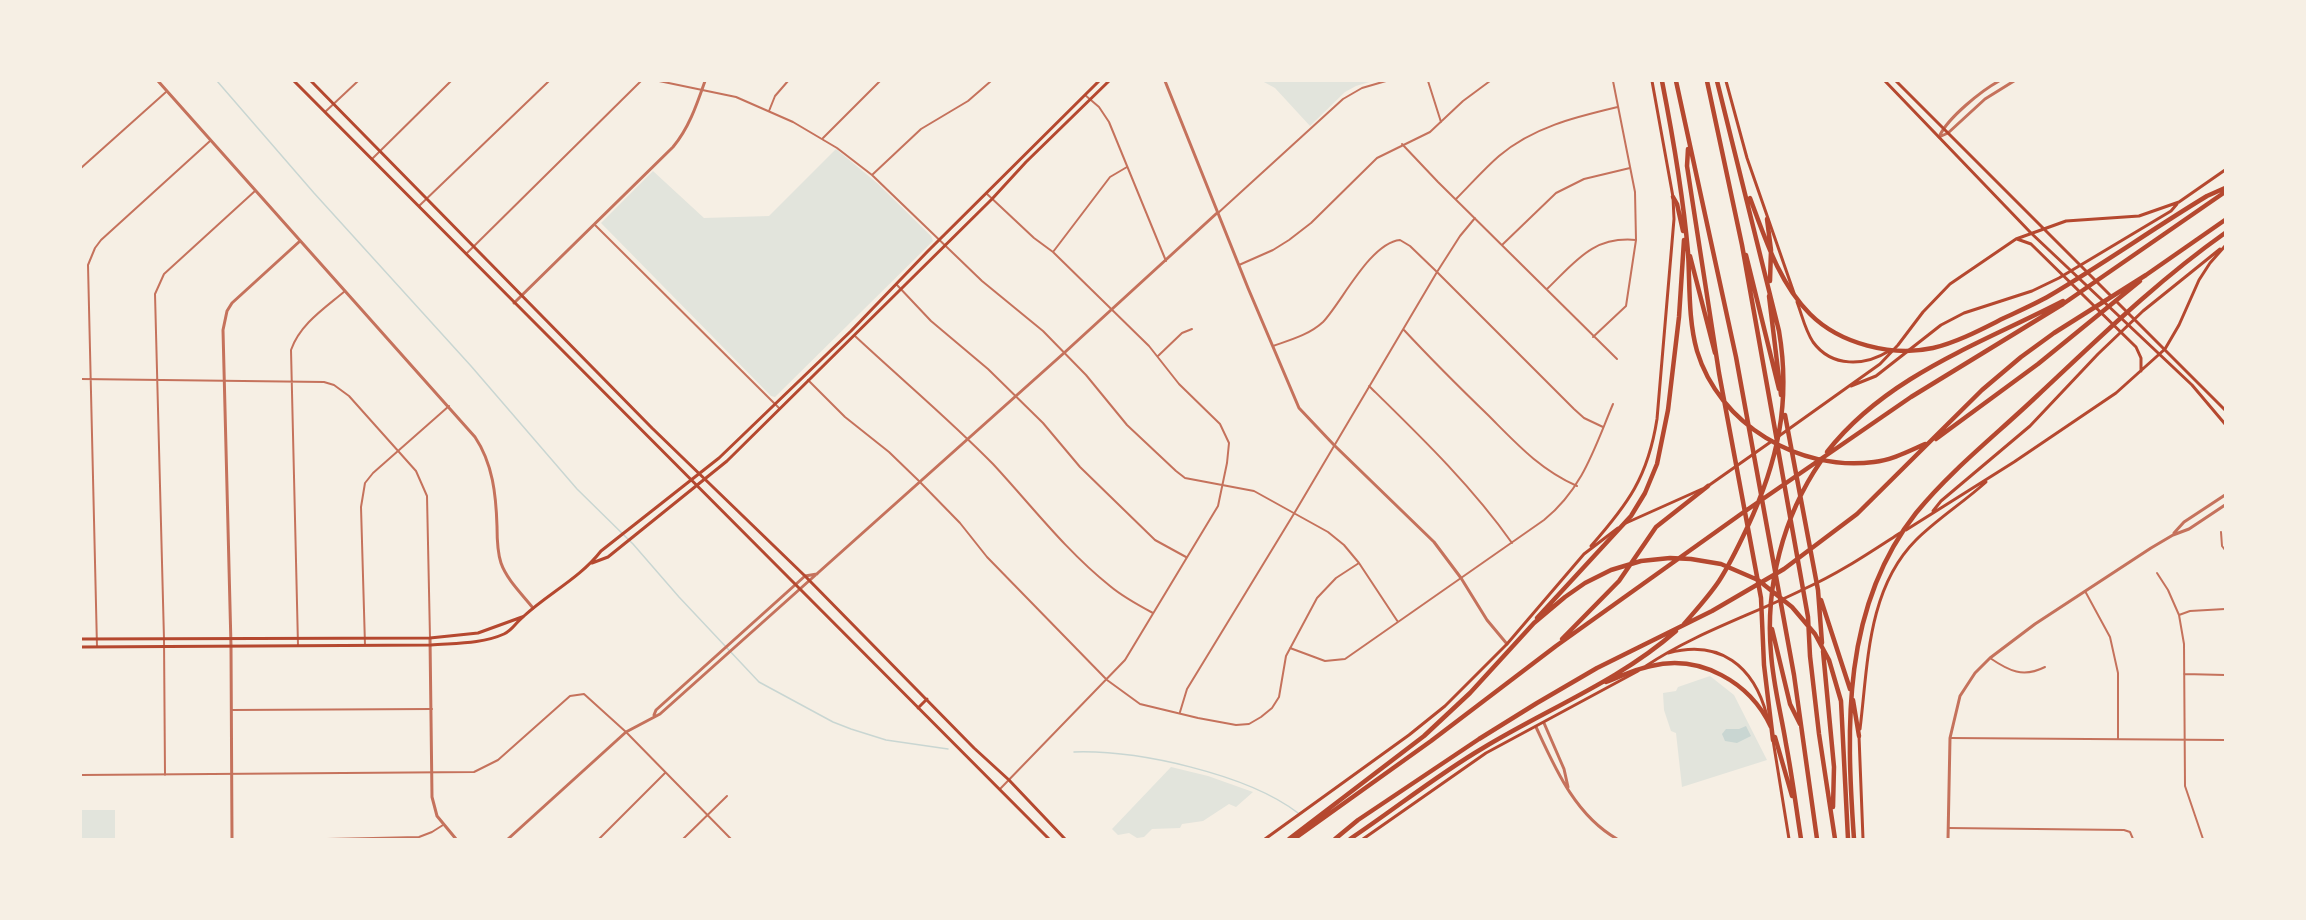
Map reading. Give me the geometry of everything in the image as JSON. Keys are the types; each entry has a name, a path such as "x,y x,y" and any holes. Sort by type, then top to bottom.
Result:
{"highway":[{"path":"1662,81 1677,168 1692,325 1698,353 1717,392 1734,412 1759,434 1781,447 1824,461 1851,463 1874,462 1928,444 1961,422 2127,294 2146,275"},
{"path":"1676,81 1737,357 1802,729 1817,839"},
{"path":"1707,81 1742,246 1808,617 1819,734 1835,839"},
{"path":"1350,839 1440,775 1485,747 1596,686 1656,648 1683,625 1708,596 1724,574 1748,526 1769,475 1776,451 1784,402 1782,346 1718,81"},
{"path":"1688,140 1687,166 1717,358 1761,598 1764,665 1773,740"},
{"path":"1743,181 1771,252 1796,296 1819,322 1857,342 1896,351 1932,348 1983,328 2048,297 2207,196 2225,190"},
{"path":"1294,839 1741,514 1911,397 2063,304 2225,190"},
{"path":"1672,197 1677,204 1712,346 1717,358"},
{"path":"1767,219 1771,250 1769,303 1782,398 1818,590 1834,767 1833,822"},
{"path":"1335,839 1358,820 1537,703 1597,668 1751,590 1784,569 1857,514 1982,390 2021,357 2225,220"},
{"path":"1854,839 1850,718 1851,688 1859,636 1875,586 1886,562 1915,514 2145,295 2225,233"},
{"path":"1289,839 1424,736 1470,693 1631,516 1645,493 1657,464 1668,410 1680,306 1685,235"},
{"path":"1742,246 1750,265 1782,398"},
{"path":"1801,839 1774,684 1769,622 1771,597 1783,541 1803,491 1836,442 1858,419 1888,394 1951,356 2076,294"},
{"path":"1549,652 1600,603 1619,581 1656,527 1708,486"},
{"path":"1534,623 1586,583 1611,570 1658,558 1682,558 1710,562 1749,576 1769,588 1786,602 1815,634 1833,671 1841,701 1843,720 1848,839"},
{"path":"1818,590 1848,677 1859,736"},
{"path":"1761,598 1767,611 1790,704 1802,729"},
{"path":"1596,686 1650,666 1667,663 1697,666 1725,676 1753,699 1764,714 1772,731 1797,815"}],"main road":[{"path":"294,81 1049,839"},
{"path":"311,81 475,246 521,296 805,576 1065,839"},
{"path":"591,564 601,551 719,458 851,331 1099,81"},
{"path":"81,647 431,645 488,640 514,628 533,608 591,564 608,557 707,479 1109,81"},
{"path":"1265,839 1425,723 1473,679 1584,554 1625,506 1636,489 1645,470 1655,435 1674,219 1652,81"},
{"path":"1726,81 1747,158 1808,333 1823,352 1844,362 1876,360 1898,345"},
{"path":"1885,81 2031,233 2192,385 2225,424"},
{"path":"1896,81 2225,410"},
{"path":"1846,388 1876,376 1941,325 1964,313 2032,291 2059,278 2171,211 2179,202 2225,170"},
{"path":"1979,177 1986,171"},
{"path":"1584,554 1634,518 1708,486 1880,364 1923,312 1950,284 2016,239 2066,221 2139,216 2179,202"},
{"path":"2016,239 2031,244 2136,347 2141,358 2140,371"},
{"path":"1363,839 1466,766 1624,680 1663,655 1749,613 1804,590 1856,561 1992,477 2080,419 2116,393 2165,349 2179,325 2199,280 2225,247"},
{"path":"1932,513 1941,501 2030,426 2098,354 2143,311 2225,247"},
{"path":"851,331 854,335"},
{"path":"803,375 808,380"},
{"path":"606,394 613,388"},
{"path":"2221,420 2225,416"},
{"path":"1863,839 1859,736 1875,614 1889,576 1899,559 1931,526 1963,503 1992,477"},
{"path":"81,639 430,638 478,633 522,617"},
{"path":"1663,655 1700,648 1719,653 1734,662 1758,691 1773,740 1789,839"},
{"path":"918,708 927,699"}],"street":[{"path":"159,81 210,141 469,428 486,456 493,479 498,553 501,565 533,608"},
{"path":"325,112 358,81"},
{"path":"371,160 451,81"},
{"path":"418,207 549,81"},
{"path":"466,254 641,81"},
{"path":"659,81 736,97 823,138 872,174 982,281 1043,331 1086,375 1127,425 1176,471 1185,478 1254,491 1328,532 1344,545 1359,563 1398,622"},
{"path":"514,303 682,136 705,81"},
{"path":"769,112 775,96 788,81"},
{"path":"823,138 880,81"},
{"path":"872,174 921,129 969,99 991,81"},
{"path":"1165,81 1217,213 1299,408 1434,542 1506,644"},
{"path":"508,839 626,732 654,715 660,714 1064,353 1343,99 1362,88 1386,81"},
{"path":"1428,81 1441,122"},
{"path":"1239,265 1274,250 1311,224 1377,158 1430,132 1490,81"},
{"path":"1593,337 1626,306 1636,240 1636,206 1613,81"},
{"path":"1939,137 1943,128 1980,92 2000,81 2004,87"},
{"path":"1939,137 1948,133 1985,99 2014,81"},
{"path":"81,168 167,92"},
{"path":"1085,95 1099,107 1109,122 1166,261"},
{"path":"1456,199 1500,156 1534,133 1580,116 1618,107"},
{"path":"98,647 88,265 95,248 210,141"},
{"path":"1402,144 1617,359"},
{"path":"1053,252 1110,177 1127,167"},
{"path":"1502,245 1556,193 1584,179 1630,168"},
{"path":"165,775 164,639 155,294 164,274 255,191"},
{"path":"986,193 1034,238 1053,252 1111,309 1157,357 1179,384 1220,424 1229,443 1218,506 1125,660 1000,789"},
{"path":"1180,713 1187,689 1437,272 1460,236 1475,218"},
{"path":"594,224 780,409"},
{"path":"1547,289 1575,261 1598,244 1614,239 1636,240"},
{"path":"232,839 231,646 223,330 227,310 238,296 300,241"},
{"path":"1273,346 1302,336 1323,321 1363,267 1391,241 1404,241 1574,410 1584,418 1603,427"},
{"path":"897,285 931,321 988,369 1043,423 1080,467 1155,540 1186,557"},
{"path":"298,645 291,350 298,334 345,291"},
{"path":"1157,357 1182,333 1192,329"},
{"path":"1404,329 1531,458 1550,473 1577,486"},
{"path":"854,335 895,374 945,416 993,464 1038,516 1108,585 1153,613"},
{"path":"81,379 157,378 324,382 341,390 416,471 427,496 434,804 443,825 456,839"},
{"path":"808,380 845,417 884,447 919,481 960,523 987,557 1107,680 1140,704 1236,725 1249,724 1262,717 1279,697 1289,648 1326,587 1359,563"},
{"path":"1369,386 1476,497 1512,543"},
{"path":"1289,648 1329,662 1345,659 1512,543 1561,506 1577,486 1613,404"},
{"path":"365,645 362,495 365,483 398,450 449,406"},
{"path":"2173,535 2184,522 2225,495"},
{"path":"1948,839 1950,738 1960,696 1968,682 1990,658 2035,624 2173,535 2189,530 2225,506"},
{"path":"2221,532 2222,546 2225,550"},
{"path":"2157,573 2168,590 2178,615 2184,644 2185,786 2203,839"},
{"path":"654,715 656,710 805,576 817,574"},
{"path":"2085,591 2109,637 2118,673 2118,739"},
{"path":"2178,615 2190,611 2225,609"},
{"path":"1990,658 2017,673 2033,673 2045,667"},
{"path":"2184,674 2225,675"},
{"path":"81,775 464,774 487,768 570,696 577,693 590,698 732,839"},
{"path":"231,710 432,709"},
{"path":"1544,723 1564,769 1569,789"},
{"path":"1536,727 1557,772 1589,818 1617,839"},
{"path":"1950,738 2225,740"},
{"path":"600,839 665,773"},
{"path":"683,839 727,796"},
{"path":"327,839 419,837 443,825"},
{"path":"1948,828 2124,830 2130,832 2133,839"}],"shaded area":[{"path":"1262,81 1373,81 1345,92 1310,126 1275,88"},
{"path":"836,149 877,183 931,236 933,241 775,397 771,396 601,223 653,171 704,218 769,216"},
{"path":"1710,676 1734,695 1767,760 1682,787 1676,733 1671,731 1664,710 1663,693 1676,691 1678,687"},
{"path":"1746,726 1751,736 1737,743 1725,741 1722,734 1726,729 1739,729"},
{"path":"1171,767 1208,776 1253,792 1236,807 1229,804 1203,821 1182,824 1180,828 1152,829 1144,837 1137,838 1129,833 1118,835 1112,829"},
{"path":"81,810 115,810 115,839 81,839"}],"waterway":[{"path":"217,81 314,193 471,366 577,489 633,544 759,682 833,722 851,729 886,740 948,749"},
{"path":"1074,752 1129,755 1191,767 1250,787 1276,799 1298,813"}]}
